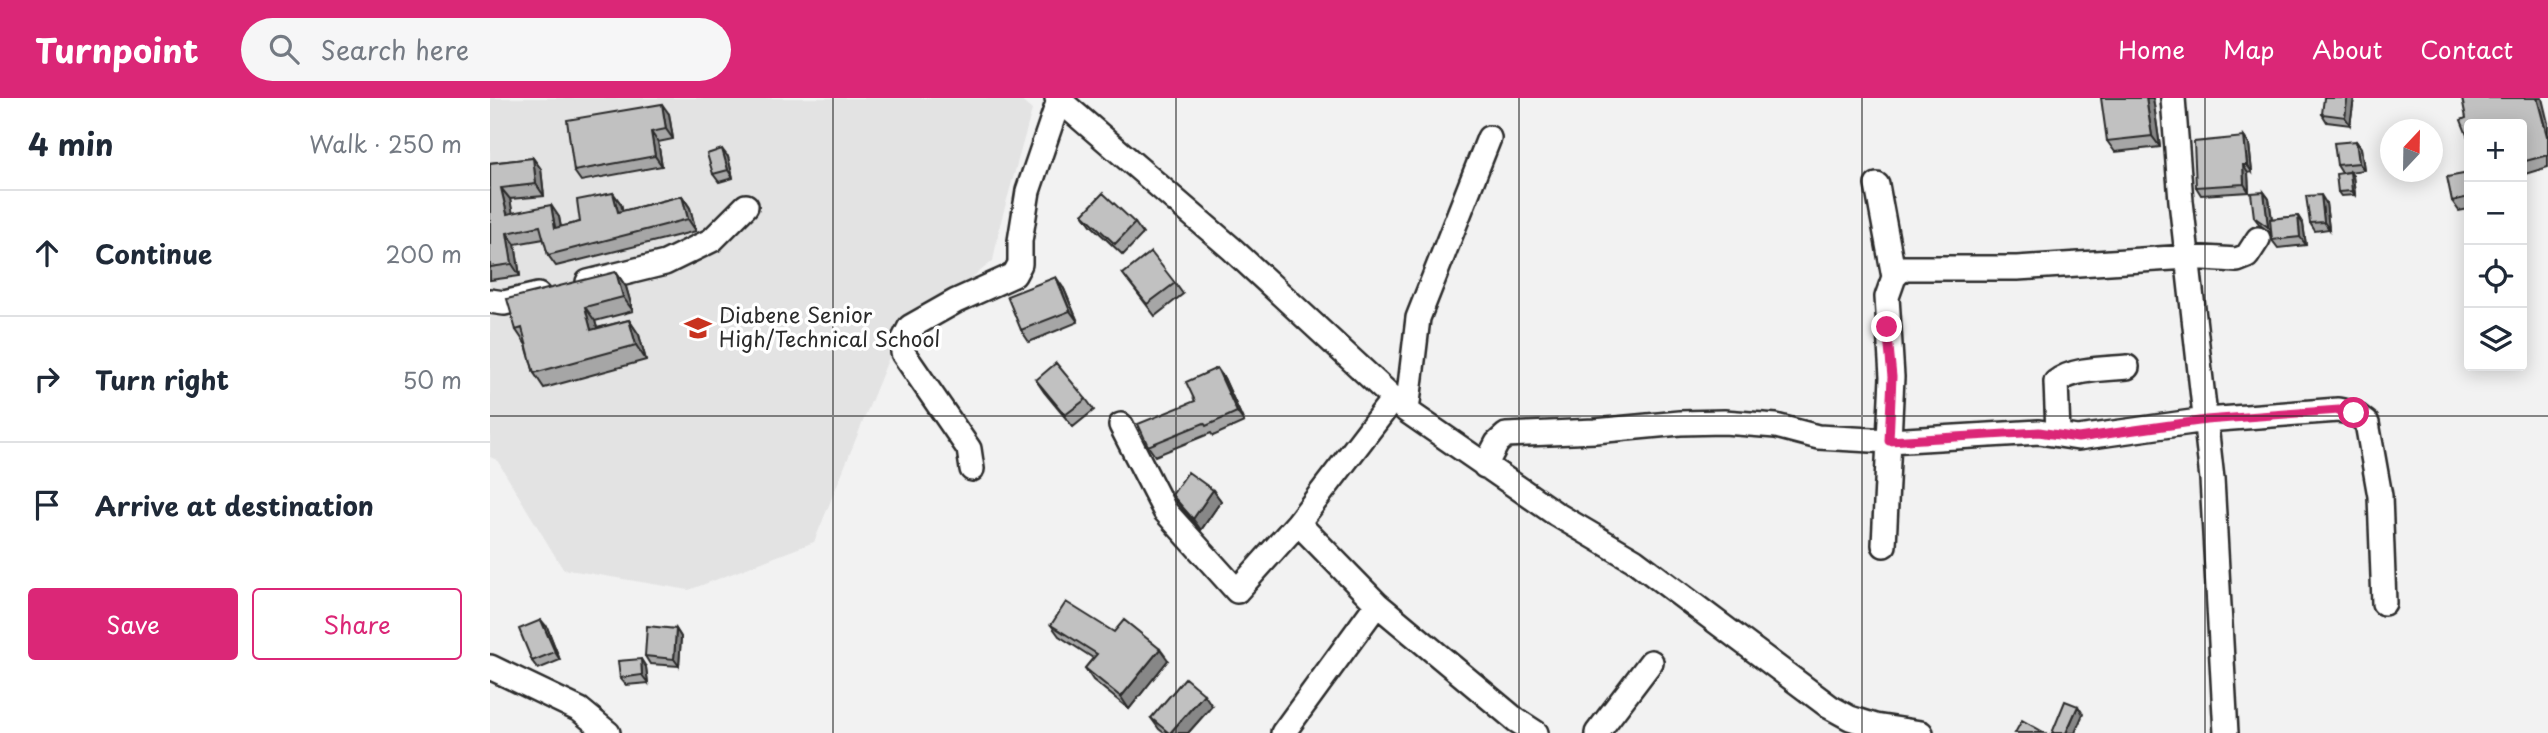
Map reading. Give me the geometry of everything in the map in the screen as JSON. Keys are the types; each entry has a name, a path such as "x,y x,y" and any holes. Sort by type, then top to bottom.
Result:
{"street":[{"path":"2173,98 2212,479 2225,733"},
{"path":"972,469 970,449 903,353 903,341 909,327 956,301 1014,275 1020,264 1020,241 1028,191 1058,99 1231,249 1400,405 1556,514 1634,560 1830,707 1850,718 1875,726 1921,733"},
{"path":"1121,425 1165,510 1237,591 1400,405 1418,317 1489,138"},
{"path":"1877,185 1894,277"},
{"path":"490,301 504,303 665,263 712,240 746,206"},
{"path":"1884,545 1892,377 1887,297 1894,277 1903,268 2017,268 2188,257 2237,260 2247,256 2258,239"},
{"path":"2058,433 2056,383 2062,377 2127,367"},
{"path":"1485,466 1497,443 1506,435 1595,431 1680,423 1724,422 1776,426 1818,437 1889,441 2039,432 2078,438 2206,420 2339,410 2354,413 2367,423 2380,496 2384,603"},
{"path":"1298,523 1377,604 1535,733"},
{"path":"1283,733 1377,604"},
{"path":"1597,733 1651,662"},
{"path":"490,667 580,710 608,733"}],"shaded area":[{"name":"Diabene Senior High/Technical School","path":"490,98 1018,98 1032,110 1000,225 993,261 969,280 921,306 892,350 814,542 689,590 563,569 497,460 490,457"}],"building":[{"path":"2101,98 2146,98 2152,136 2107,141"},
{"path":"2324,98 2347,98 2345,117 2322,114"},
{"path":"2462,98 2537,98 2548,136 2548,155 2527,161 2527,119 2464,119 2464,128 2461,120 2466,118"},
{"path":"662,104 666,129 651,132 655,156 574,171 567,120"},
{"path":"2244,137 2247,165 2243,165 2244,184 2196,187 2194,142"},
{"path":"2356,141 2359,163 2337,165 2334,143"},
{"path":"722,149 728,170 713,174 707,154"},
{"path":"533,158 536,184 501,188 507,214 551,205 555,228 580,222 577,200 613,193 618,212 682,196 688,219 548,255 540,226 507,233 512,264 490,267 490,163"},
{"path":"2350,172 2352,191 2338,192 2336,174"},
{"path":"2464,174 2464,198 2452,201 2447,177"},
{"path":"2264,192 2268,227 2254,217 2251,193"},
{"path":"1103,193 1135,223 1115,244 1083,214"},
{"path":"2321,195 2324,222 2310,223 2306,196"},
{"path":"2298,216 2300,237 2272,240 2270,219"},
{"path":"1151,252 1175,283 1147,304 1123,274"},
{"path":"616,272 623,297 585,307 591,330 629,320 636,345 534,373 522,328 516,330 507,299"},
{"path":"1056,277 1070,311 1021,330 1007,296"},
{"path":"1056,363 1086,399 1065,415 1036,380"},
{"path":"1217,368 1237,412 1148,446 1138,424 1195,401 1186,382"},
{"path":"1188,472 1213,490 1193,519 1172,495"},
{"path":"1066,602 1114,632 1124,620 1160,649 1121,697 1085,668 1097,654 1051,625"},
{"path":"541,620 555,652 532,661 519,629"},
{"path":"647,626 676,629 674,659 645,656"},
{"path":"641,659 642,675 620,678 618,661"},
{"path":"1185,678 1204,694 1169,733 1151,718"},
{"path":"2065,701 2078,706 2066,733 2052,733"},
{"path":"2022,720 2045,733 2015,733"}],"place":[{"name":"Diabene Senior High/Technical School","path":"698,328"}],"route":[{"path":"1887,327 1892,377 1889,441 2039,432 2078,438 2206,420 2339,410 2354,413"}]}
